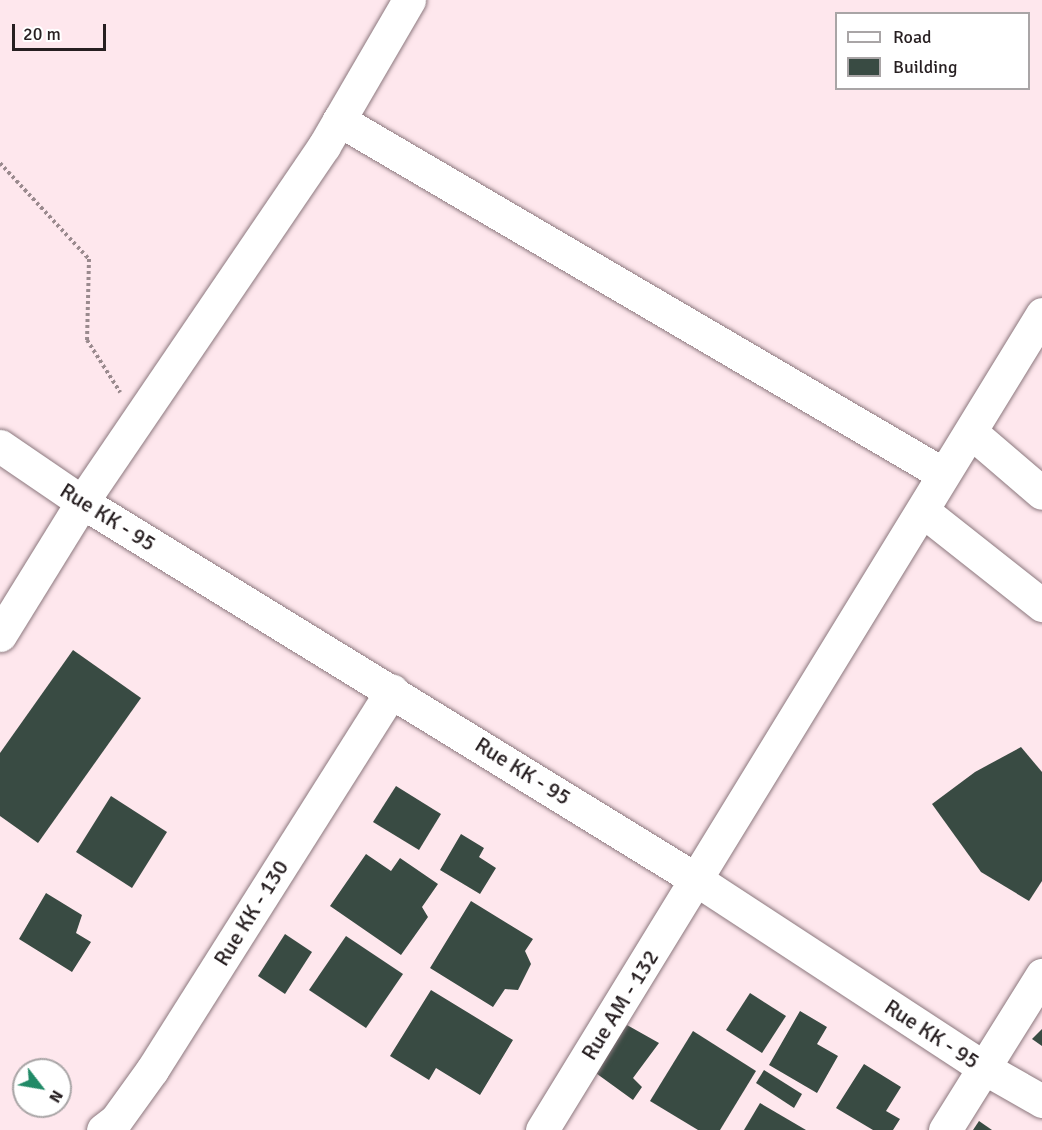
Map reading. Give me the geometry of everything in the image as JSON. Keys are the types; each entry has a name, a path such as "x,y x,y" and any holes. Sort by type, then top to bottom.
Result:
{"street":[{"path":"0,635 82,502 339,120 409,0"},
{"path":"339,120 943,474"},
{"name":"Rue AM - 132","path":"542,1130 923,511 943,474 972,433 1042,314"},
{"path":"972,433 1042,494"},
{"name":"Rue KK - 95","path":"0,446 82,502 392,690 697,880 984,1068 1042,1101"},
{"path":"923,511 1042,605"},
{"name":"Rue KK - 130","path":"103,1130 116,1120 152,1070 392,690"},
{"path":"945,1130 1042,975"}],"path":[{"path":"0,163 89,259 87,340 138,421"}],"building":[{"path":"73,650 141,698 38,843 0,816 0,753"},
{"path":"1021,747 1042,772 1042,881 1029,901 981,872 932,804 975,772"},
{"path":"396,786 441,814 419,850 373,822"},
{"path":"111,796 167,832 132,888 76,852"},
{"path":"461,834 484,848 479,857 496,868 480,894 440,870"},
{"path":"366,854 391,871 400,858 438,884 422,907 428,917 401,955 330,906"},
{"path":"46,893 82,915 76,933 91,942 72,972 19,939"},
{"path":"471,901 533,939 525,951 531,964 518,990 505,989 493,1007 430,968"},
{"path":"285,934 312,952 285,994 258,976"},
{"path":"346,936 403,974 366,1028 309,990"},
{"path":"431,990 513,1040 480,1095 436,1068 429,1080 390,1056"},
{"path":"750,993 786,1016 762,1053 726,1030"},
{"path":"800,1011 827,1027 817,1044 838,1056 817,1093 769,1065"},
{"path":"627,1025 659,1043 633,1078 642,1087 633,1100 593,1071"},
{"path":"1042,1029 1042,1046 1032,1039"},
{"path":"693,1031 756,1071 720,1130 698,1130 650,1101"},
{"path":"864,1064 901,1087 886,1111 900,1119 893,1130 873,1130 836,1108"},
{"path":"764,1070 802,1094 794,1108 756,1083"},
{"path":"760,1103 806,1130 744,1130"},
{"path":"979,1121 992,1130 973,1130"}]}
